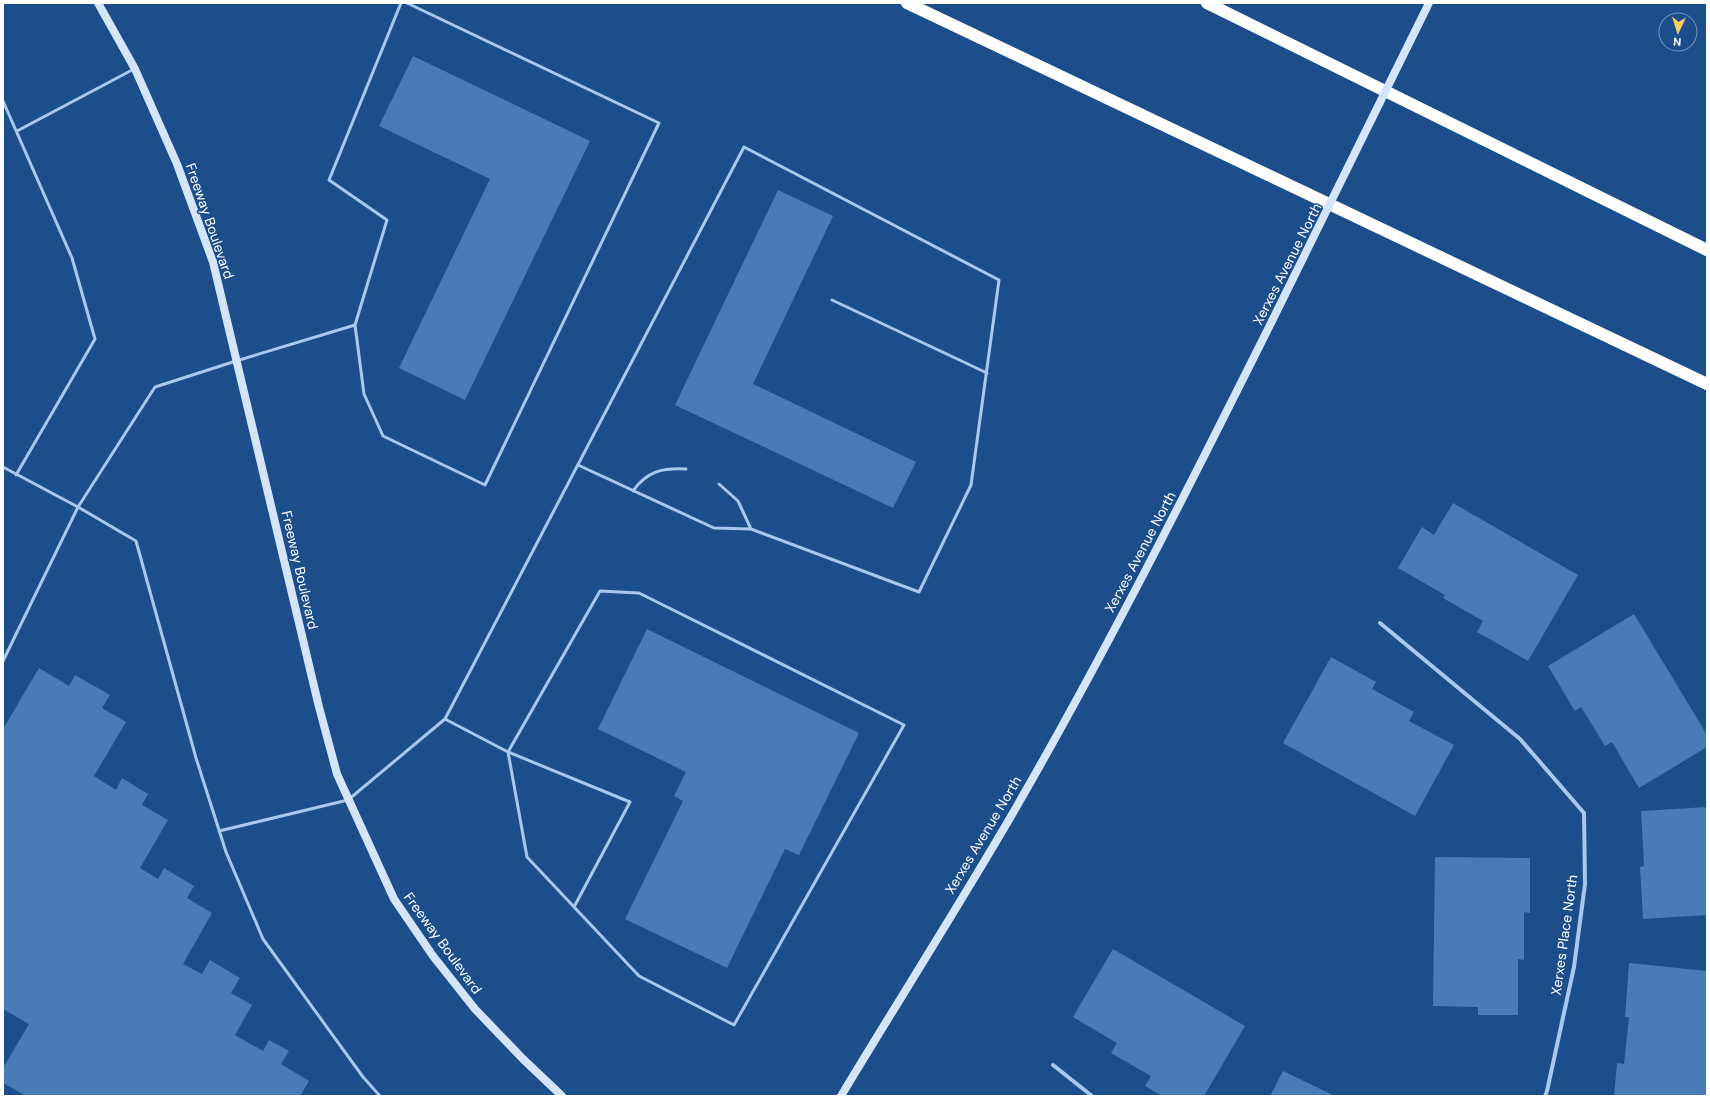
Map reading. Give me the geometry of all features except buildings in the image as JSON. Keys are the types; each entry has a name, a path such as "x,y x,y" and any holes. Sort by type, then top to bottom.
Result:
{"highway":[{"path":"907,3 1707,384"},
{"path":"1207,3 1707,250"}],"street":[{"name":"Freeway Boulevard","path":"98,3 135,69 177,164 213,262 319,707 337,774 348,800 394,899 433,956 475,1009 522,1059 562,1096"},
{"name":"Xerxes Avenue North","path":"840,1096 1010,818 1085,684 1188,491 1429,3"},
{"name":"Xerxes Place North","path":"1380,623 1520,739 1584,813 1585,884 1574,967 1547,1091 1544,1096"},
{"path":"1053,1064 1092,1096"}],"lane":[{"path":"401,3 330,180 387,220 355,325 364,394 383,436 485,485 659,123 407,3"},
{"path":"17,131 135,69"},
{"path":"3,101 72,258 95,339 16,475"},
{"path":"219,831 348,800 445,719 744,147 999,280 971,486 919,592 751,529 714,528 578,465"},
{"path":"832,300 987,373"},
{"path":"3,661 78,507 155,387 355,325"},
{"path":"3,467 78,507 136,541 196,758 219,831 226,852 263,939 363,1077 380,1096"},
{"path":"633,491 641,480 665,468 686,469"},
{"path":"719,484 738,501 751,529"},
{"path":"600,591 639,593 904,726 734,1025 638,976 527,857 508,752 600,591"},
{"path":"445,719 508,752 630,802 574,907"}]}
